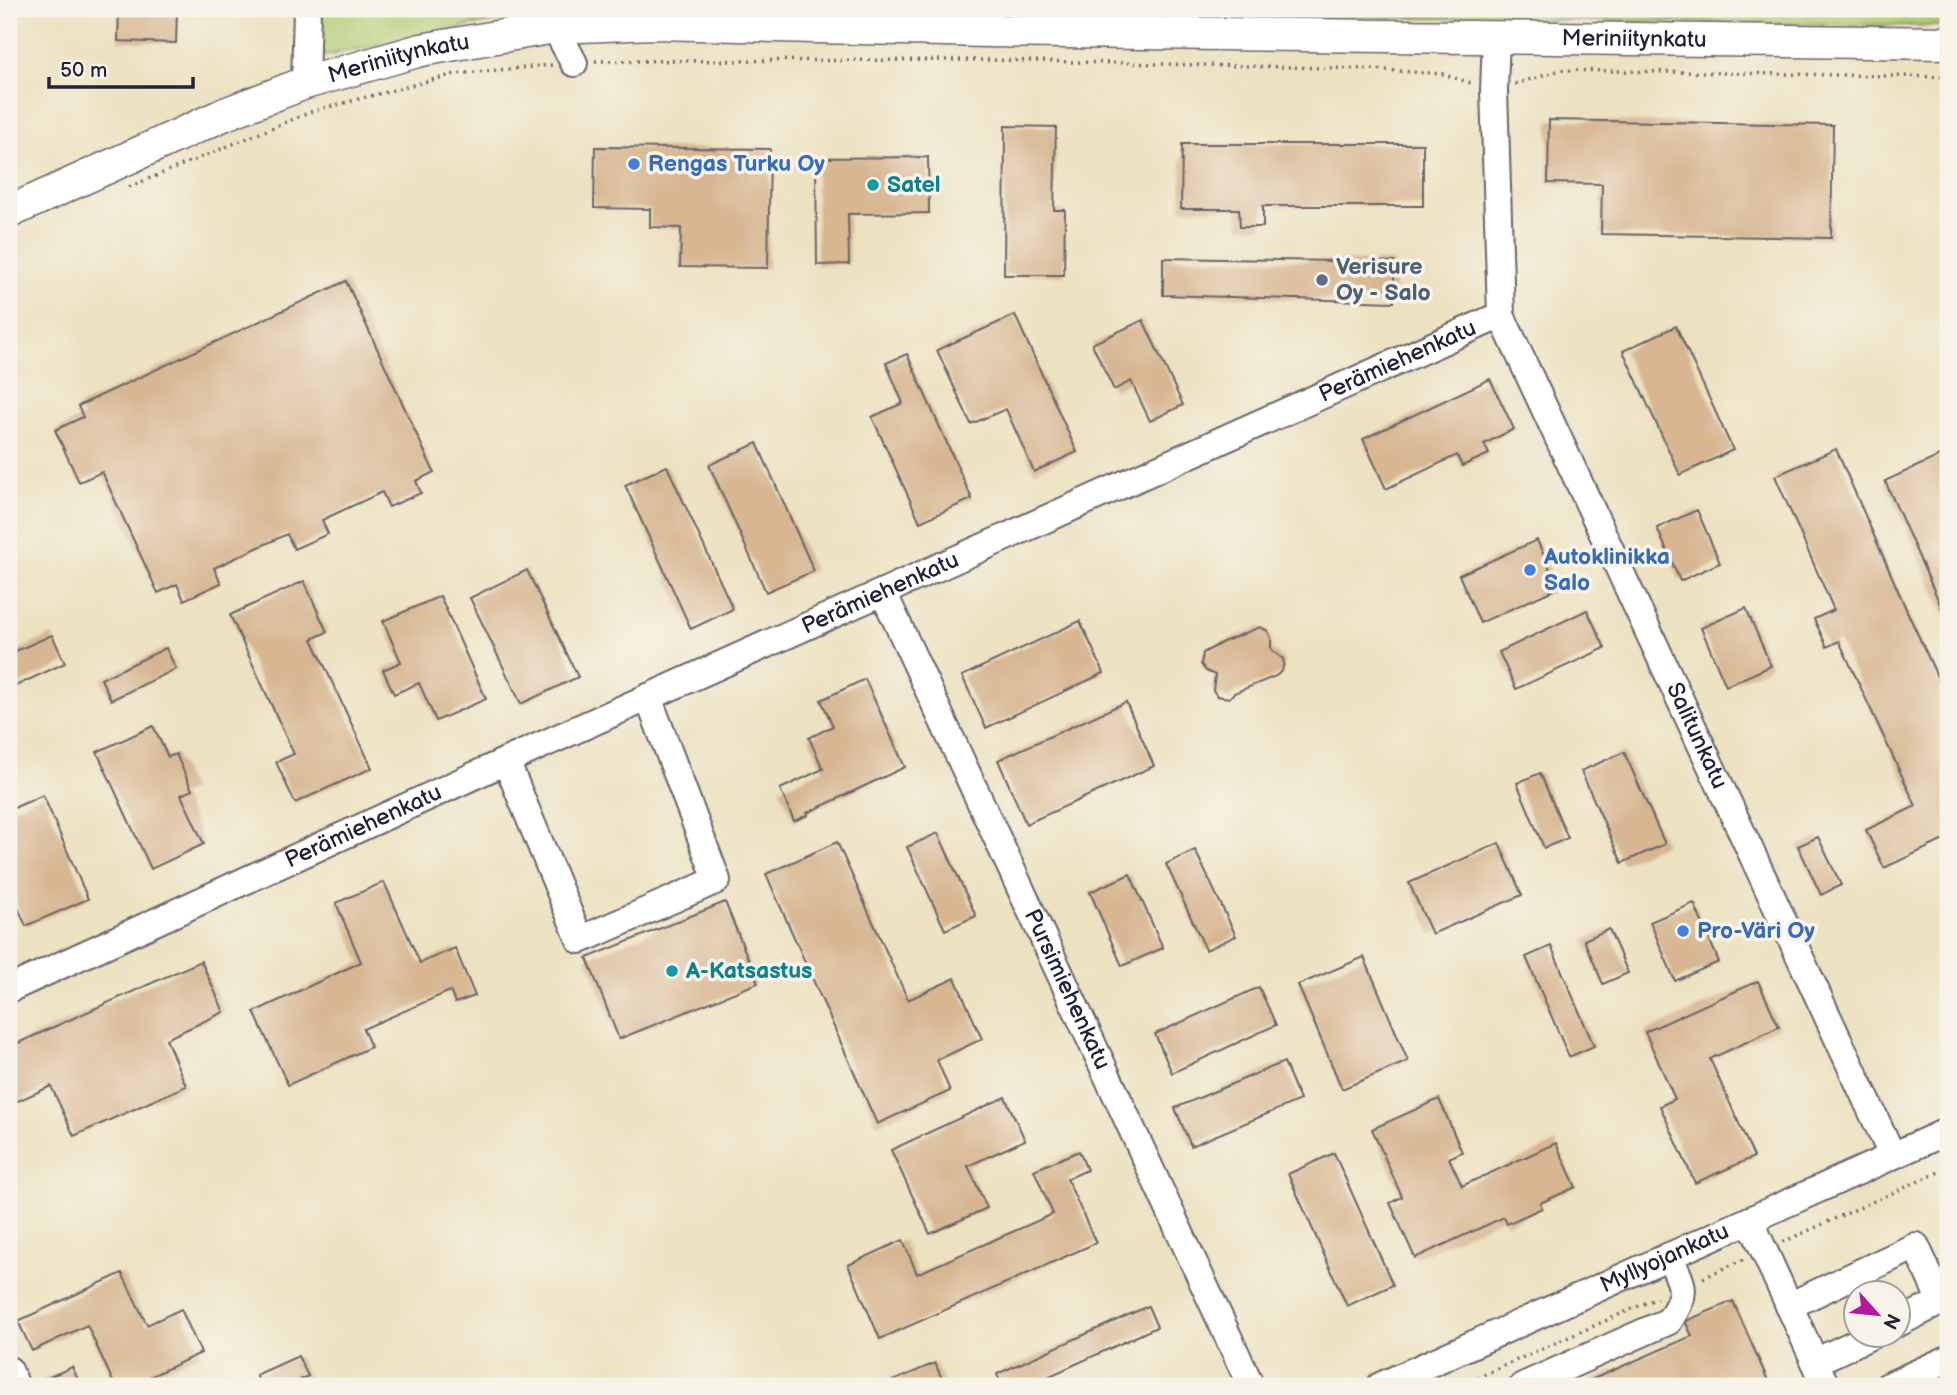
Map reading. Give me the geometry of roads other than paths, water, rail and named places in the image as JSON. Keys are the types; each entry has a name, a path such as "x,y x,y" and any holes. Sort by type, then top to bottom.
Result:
{"main road":[{"name":"Meriniitynkatu","path":"9,212 225,114 304,83 421,50 555,27 654,23 987,31 1948,43"}],"street":[{"path":"304,83 307,9"},
{"path":"555,27 574,63"},
{"name":"Perämiehenkatu","path":"9,989 506,761 1501,315 1494,90 1496,36"},
{"name":"Salitunkatu","path":"1501,315 1892,1155"},
{"name":"Pursimiehenkatu","path":"883,592 1251,1386"},
{"path":"506,761 580,940 717,880 648,697"},
{"name":"Myllyojankatu","path":"1380,1386 1420,1378 1669,1256 1948,1131"},
{"path":"1750,1220 1826,1386"},
{"path":"1789,1306 1916,1246 1945,1300 1912,1315"},
{"path":"1523,1386 1669,1321 1681,1303 1683,1286 1669,1256"},
{"path":"1815,1362 1842,1349"},
{"path":"1888,1386 1948,1359"},
{"path":"9,1370 16,1386"}],"place":[{"name":"Rengas Turku Oy","path":"634,164"},
{"name":"Satel","path":"873,185"},
{"name":"Verisure Oy - Salo","path":"1322,280"},
{"name":"Autoklinikka Salo","path":"1530,570"},
{"name":"Pro-Väri Oy","path":"1683,931"},
{"name":"A-Katsastus","path":"672,971"}]}
